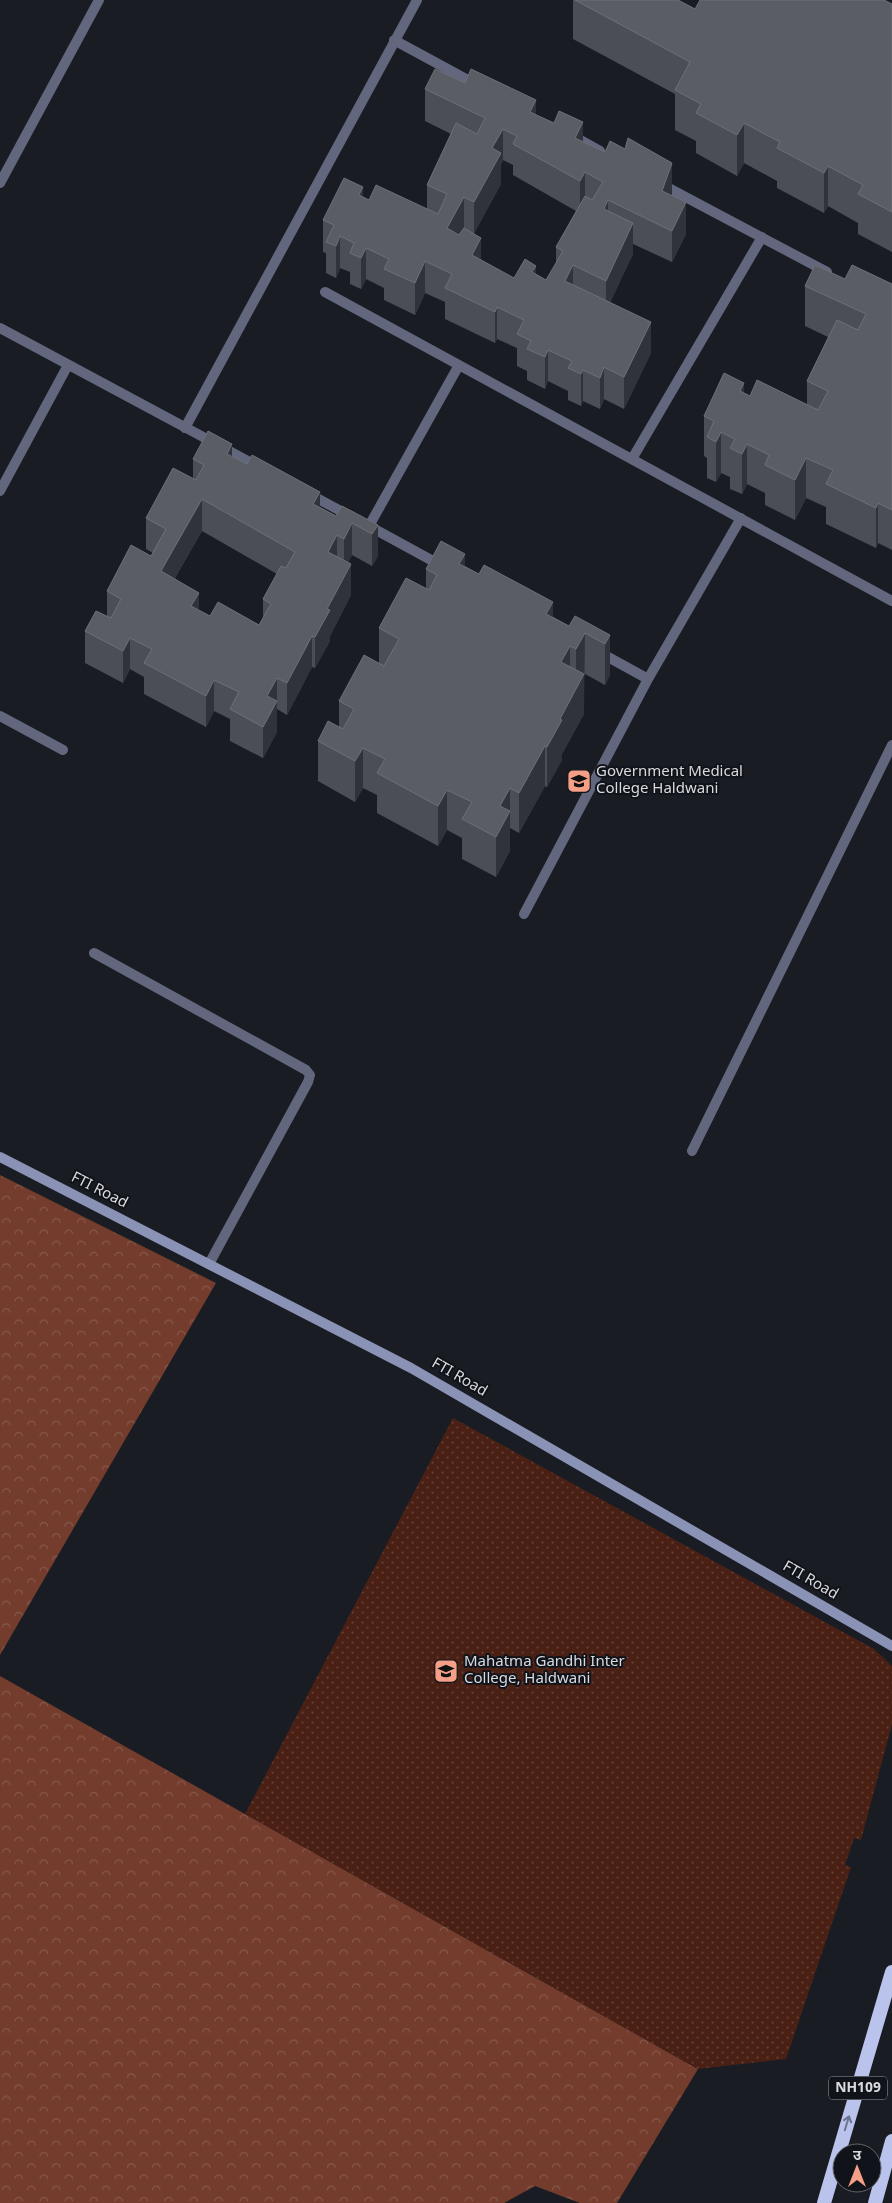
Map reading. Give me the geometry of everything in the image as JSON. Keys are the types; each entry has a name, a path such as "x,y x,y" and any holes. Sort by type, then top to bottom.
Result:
{"highway":[{"name":"NH109","path":"824,2203 892,1972"},
{"path":"875,2203 892,2141"}],"main road":[{"name":"FTI Road","path":"0,1157 411,1368 892,1646"}],"lane":[{"path":"0,183 99,0"},
{"path":"185,428 417,0"},
{"path":"394,40 490,92"},
{"path":"560,130 613,158"},
{"path":"648,176 840,279"},
{"path":"632,459 762,237"},
{"path":"326,292 892,600"},
{"path":"0,328 272,474"},
{"path":"0,491 68,365"},
{"path":"369,526 460,365"},
{"path":"299,489 447,569"},
{"path":"524,914 648,679 741,518"},
{"path":"587,646 648,679"},
{"path":"0,716 62,750"},
{"path":"692,1151 892,745"},
{"path":"94,953 306,1070 310,1075 308,1082 209,1264"}],"green space":[{"path":"0,1175 216,1283 0,1655"},
{"path":"0,1676 698,2069 617,2203 580,2203 535,2186 504,2203 0,2203"}],"shaded area":[{"name":"Mahatma Gandhi Inter College, Haldwani","path":"453,1418 874,1649 892,1666 892,1724 861,1840 854,1838 845,1865 851,1867 786,2059 698,2069 245,1814"}],"building":[{"path":"575,0 678,0 695,9 700,0 884,0 892,4 892,212 858,194 863,185 828,166 824,173 777,148 780,142 744,123 737,135 696,113 701,104 675,90 690,62"},
{"path":"435,69 465,83 471,69 536,100 530,112 554,123 559,111 583,122 575,138 605,152 610,141 625,149 628,138 672,163 662,191 686,202 672,231 608,200 604,209 633,223 606,281 573,265 565,281 651,322 624,377 604,367 600,378 583,370 581,374 568,368 572,361 548,350 545,357 527,349 531,341 517,334 524,320 497,307 495,312 445,288 452,274 425,261 415,283 384,269 389,259 366,248 361,258 350,253 354,243 340,236 336,246 326,242 334,225 323,220 344,178 363,187 359,195 369,200 376,185 438,214 447,194 427,185 456,123 477,134 485,118 425,89","holes":["503,129 517,136 513,144 580,181 585,172 603,182 592,200 585,196 556,247 563,251 546,280 532,272 536,266 525,259 514,278 472,255 481,238 464,228 459,235 447,228 464,197 474,202 501,153 492,148"]},
{"path":"815,265 845,279 852,265 892,284 892,510 878,503 876,508 826,484 833,470 806,458 795,480 765,465 769,455 747,444 742,454 730,448 735,439 721,432 716,442 707,437 714,421 704,416 724,373 744,383 740,391 750,396 757,380 818,410 828,391 807,381 837,320 858,330 866,314 805,286"},
{"path":"208,431 232,444 227,454 247,464 252,455 320,492 313,504 336,516 342,506 378,525 372,534 352,523 344,539 337,535 328,552 351,564 327,609 330,610 315,637 312,636 287,683 277,678 267,696 277,701 263,727 230,709 239,692 214,680 206,696 144,663 152,649 130,638 123,651 85,631 96,611 111,618 121,599 107,591 131,545 151,556 166,529 146,518 173,468 196,480 204,465 193,459","holes":["202,499 295,552 286,568 281,566 263,599 271,604 259,625 218,602 210,616 191,606 199,593 161,571"]},
{"path":"441,541 465,554 459,564 479,574 484,565 553,602 546,614 569,626 575,616 610,635 605,644 585,633 576,649 570,646 561,662 584,674 560,719 562,720 519,793 510,788 500,806 510,811 496,837 462,819 472,802 447,790 438,806 377,773 385,759 363,748 355,761 318,741 328,721 343,729 354,709 339,701 364,655 384,666 399,639 379,628 406,578 429,590 437,575 426,569"}],"place":[{"name":"Government Medical College Haldwani","path":"579,781"},
{"name":"Mahatma Gandhi Inter College, Haldwani","path":"446,1671"}]}
